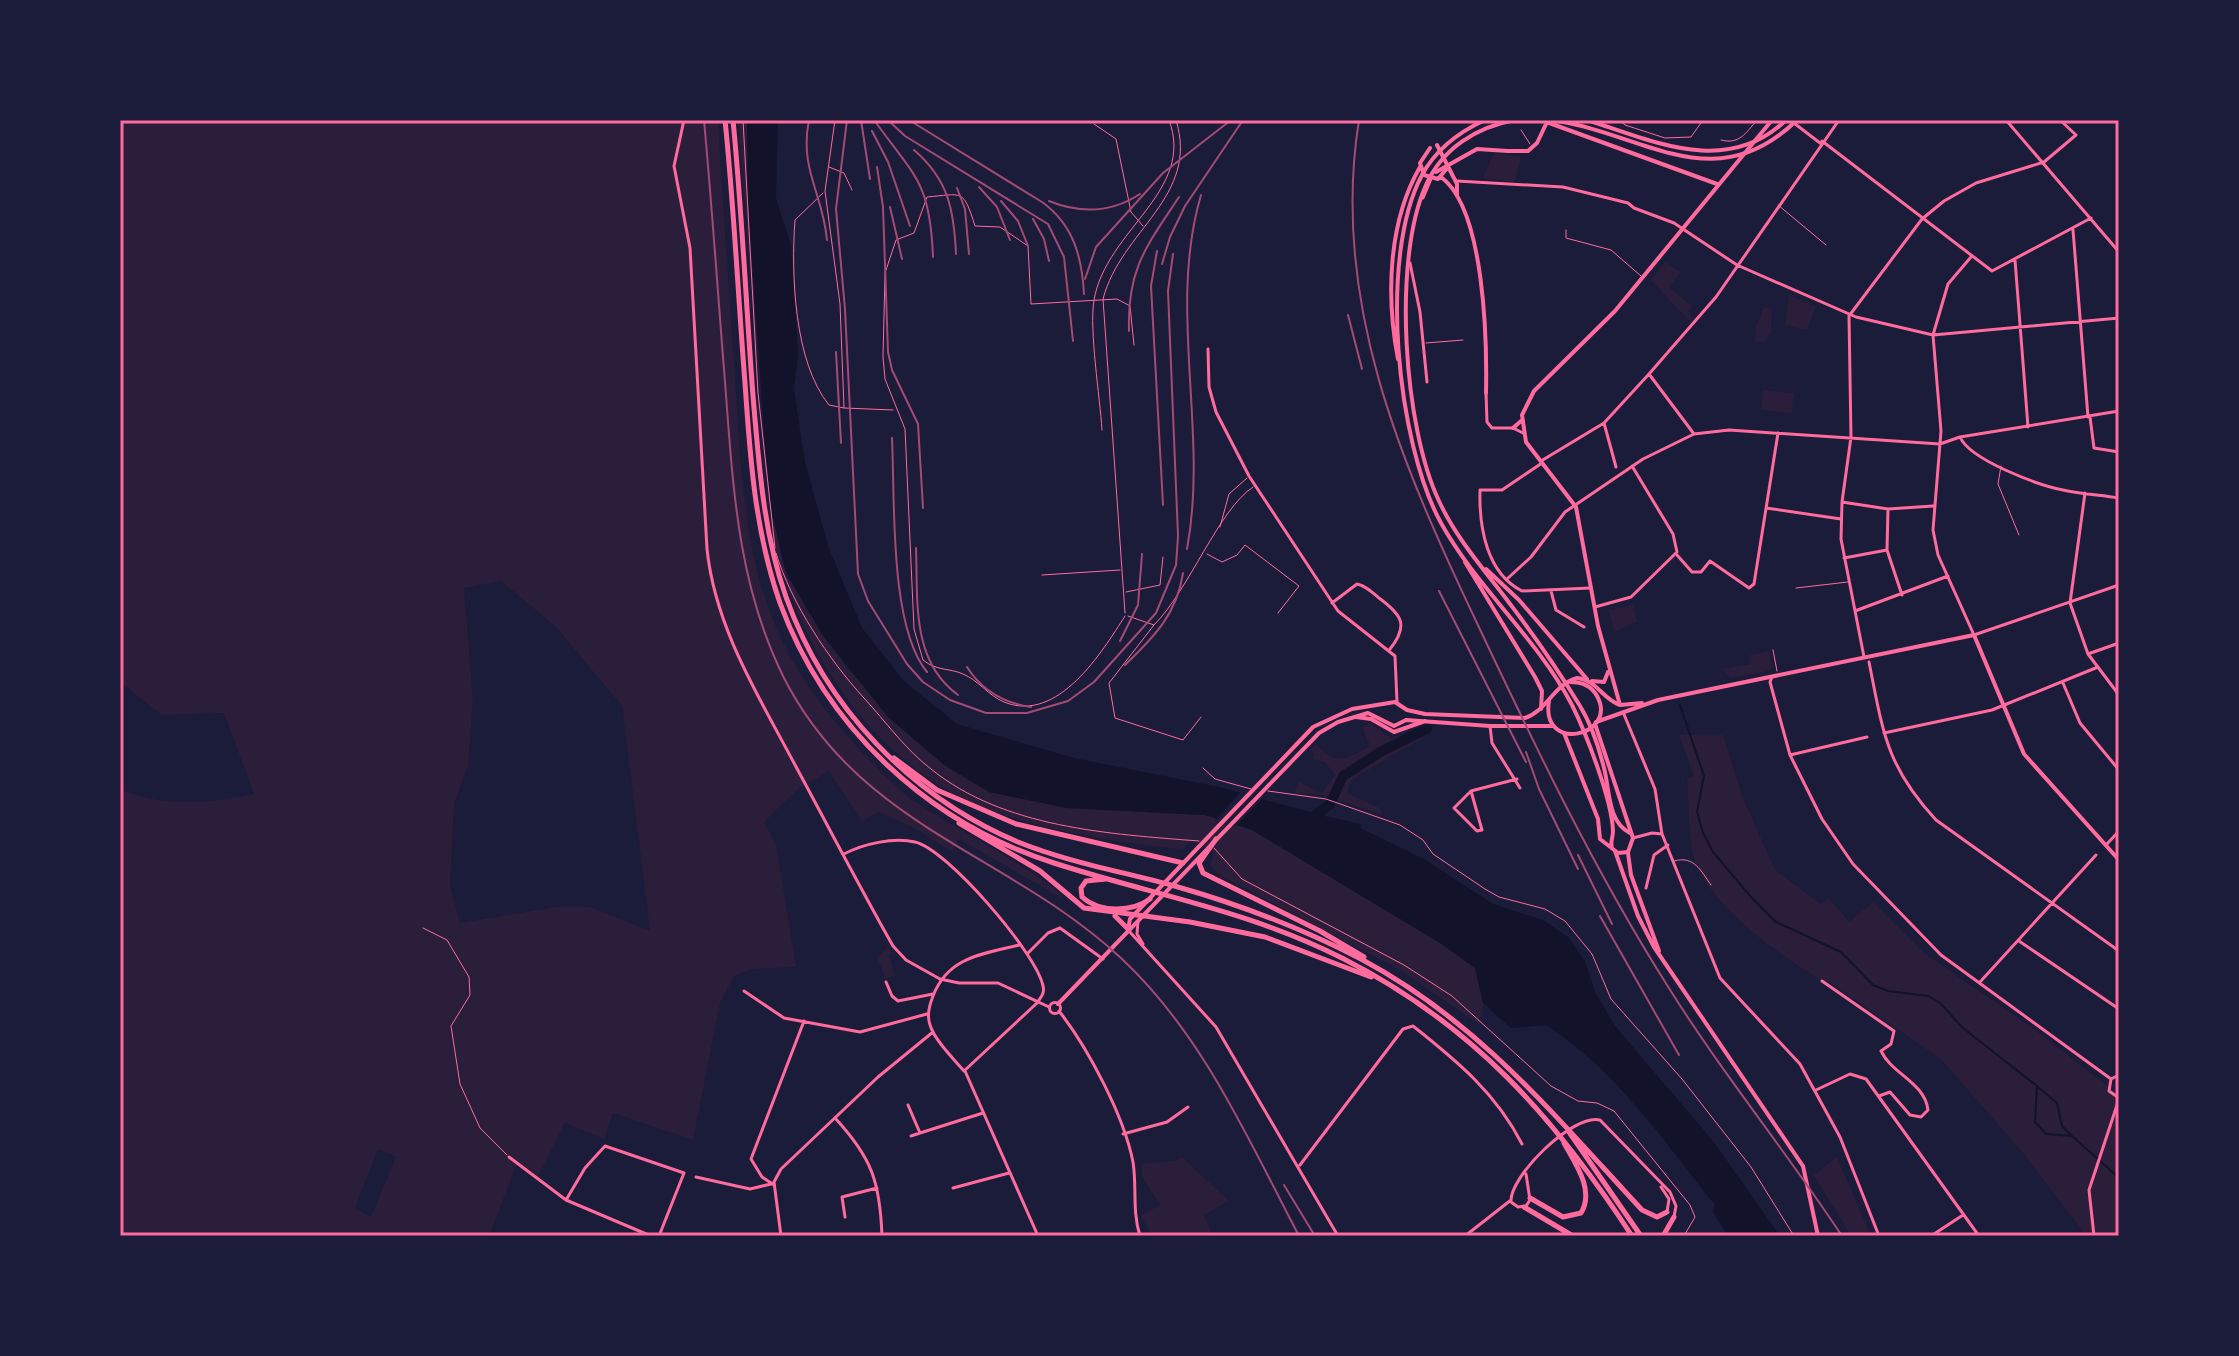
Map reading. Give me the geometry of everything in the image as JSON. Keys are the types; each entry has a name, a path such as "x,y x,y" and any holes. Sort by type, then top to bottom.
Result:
{"highway":[{"path":"725,120 756,503 770,570 797,642 828,698 848,724 891,770 973,835 1040,871 1084,908 1265,937 1400,990"},
{"path":"733,120 764,503 776,568 803,638 834,694 886,754 933,794 1020,843 1239,907 1328,944 1387,974"},
{"path":"886,754 937,790 1003,819 1183,863"},
{"path":"942,810 1016,849 1114,880 1197,901 1263,924 1337,956 1400,990 1481,1050 1547,1117 1632,1236"},
{"path":"1216,839 1202,849 1199,863 1203,873 1320,931 1463,1025 1548,1106 1642,1210 1657,1217 1667,1212"},
{"path":"1114,880 1086,881 1081,888 1082,897 1093,904 1118,908 1136,907 1152,897"},
{"path":"1110,914 1120,919 1128,929"},
{"path":"1575,1137 1641,1236"},
{"path":"1530,1198 1563,1217 1581,1213 1587,1204 1587,1188 1566,1143"},
{"path":"1524,1207 1551,1219 1573,1236"},
{"path":"1663,1236 1674,1217"}],"main road":[{"path":"1400,369 1400,280 1406,227 1415,190 1442,148 1458,134 1485,120"},
{"path":"1515,120 1471,135 1451,150 1431,178 1418,208 1410,250 1407,343 1416,433 1442,508 1580,706 1594,736 1614,816 1629,834"},
{"path":"1431,178 1464,154 1477,149 1522,152 1533,147 1547,120"},
{"path":"1547,120 1717,184"},
{"path":"1547,120 1578,125 1658,151 1710,161 1735,157 1766,145 1797,120"},
{"path":"1587,120 1678,149 1711,153 1755,141 1788,120"},
{"path":"1620,705 1594,607 1576,507 1523,433 1521,421 1524,404 1596,333 1772,120"},
{"path":"1437,145 1455,180 1457,196 1477,258 1485,338 1486,393"},
{"path":"1440,152 1429,150 1422,157 1401,206 1394,260 1395,346 1411,445 1435,511 1535,677 1543,695 1541,709"},
{"path":"1420,167 1424,175 1431,178 1441,177 1448,167"},
{"path":"1441,177 1457,196"},
{"path":"1513,428 1521,421"},
{"path":"1461,553 1546,658 1570,703 1587,739 1614,834 1614,850 1638,916 1803,1166 1818,1236"},
{"path":"1474,556 1519,600 1587,679 1612,702 1620,705 1646,703 1974,635 2024,754 2119,860"},
{"path":"1144,916 1279,760 1326,719 1352,709 1397,702 1407,710 1463,717 1525,718 1541,709 1553,693 1574,678 1604,682 1608,666"},
{"path":"1564,684 1581,683 1592,690 1599,703 1595,723 1629,834 1631,875 1660,953"},
{"path":"1553,693 1547,708 1554,726 1564,733 1598,819 1600,839 1614,850 1628,852"},
{"path":"1564,733 1582,733 1614,714 1646,703"},
{"path":"1384,719 1387,705"},
{"path":"1614,714 1620,705"},
{"path":"1406,720 1407,710"},
{"path":"1216,839 1319,733 1353,717 1372,713 1394,726 1406,720 1427,720 1490,726 1554,726"},
{"path":"1353,717 1371,719 1394,732 1427,720"},
{"path":"1614,834 1629,834"},
{"path":"1058,1004 1103,959 1167,880 1202,849"}],"street":[{"path":"684,120 674,166 690,248 700,451 712,584 748,675 893,946 906,960 940,979 959,983 998,983 1037,1003 1049,1007 1058,1004 1059,1011 1094,1065 1123,1134 1133,1164 1134,1212 1140,1236"},
{"path":"1788,120 1988,270 1996,270 2091,218"},
{"path":"1590,588 1522,591 1507,579 1481,534 1480,490 1507,487 1604,423 1716,297 1839,120"},
{"path":"2006,120 2119,252"},
{"path":"1864,657 1843,558 1841,519 1851,437 1849,316 1922,219 1944,201 1976,183 2044,162 2076,135 2060,120"},
{"path":"1427,382 1410,255 1413,222 1431,178"},
{"path":"1455,180 1462,184 1563,187 1579,193 1596,193 1683,228 1737,265 1849,316 1933,335 2119,318"},
{"path":"2073,230 2079,322 2094,448 2119,452"},
{"path":"1971,257 1948,284 1933,335 1940,444 1933,506 1935,544 1974,635 2119,585"},
{"path":"2015,260 2028,427"},
{"path":"1208,349 1209,387 1216,412 1249,476 1332,603 1390,650 1398,665 1397,702"},
{"path":"1649,374 1694,434"},
{"path":"1486,393 1487,422 1498,429 1513,428 1523,433"},
{"path":"1507,579 1531,557 1557,521 1632,466 1694,434 1729,430 1940,444 1960,437 2119,411"},
{"path":"1604,423 1616,467"},
{"path":"1632,466 1673,534 1677,555 1692,572 1701,572 1710,561 1749,588 1754,584 1778,433"},
{"path":"1960,437 1965,448 2053,488 2119,498"},
{"path":"2085,493 2070,603 2088,654 2119,695"},
{"path":"1842,502 1888,509 1933,506"},
{"path":"1766,508 1841,519"},
{"path":"1888,509 1887,550 1902,596"},
{"path":"1843,558 1887,550"},
{"path":"1594,607 1631,597 1677,555"},
{"path":"1854,612 1948,576"},
{"path":"1332,603 1357,584 1398,612 1403,622 1401,633 1390,650"},
{"path":"1551,591 1556,610 1584,627"},
{"path":"2088,654 2119,643"},
{"path":"1869,662 1893,764 1912,795 1936,820 2119,951"},
{"path":"1884,733 2003,706 2098,667"},
{"path":"1777,675 1770,682 1790,755 1822,819 1853,864 1941,955 2111,1079"},
{"path":"2063,683 2080,723 2119,770"},
{"path":"1623,712 1655,789 1662,834 1720,978 1785,1045 1816,1090 1840,1137 1879,1236"},
{"path":"1490,726 1492,743 1520,788"},
{"path":"1790,755 1867,737"},
{"path":"1471,791 1482,830 1477,831 1454,808 1471,791 1517,779"},
{"path":"2106,845 2119,831"},
{"path":"1629,834 1662,834"},
{"path":"844,854 891,840 923,844 984,897 1026,955 1044,987 1037,1003 964,1071"},
{"path":"1646,888 1654,855 1668,845"},
{"path":"1979,982 2096,855"},
{"path":"1136,918 1137,934 1147,950"},
{"path":"1026,955 1048,933 1060,928 1103,959"},
{"path":"1128,929 1216,1027 1300,1165 1338,1236"},
{"path":"2019,941 2119,1009"},
{"path":"1019,945 974,956 956,964 940,979 927,1014 933,1032 964,1071 1038,1236"},
{"path":"1822,981 1894,1031 1891,1044 1881,1051 1885,1061 1920,1091 1928,1110 1921,1117 1910,1115 1890,1092 1879,1096"},
{"path":"886,982 892,996 898,1001 933,994"},
{"path":"744,991 777,1015 866,1032 927,1014"},
{"path":"1049,1007 1053,1013 1059,1011"},
{"path":"781,1236 772,1184 756,1169 751,1159 804,1020"},
{"path":"1300,1165 1403,1029 1413,1026 1473,1074 1503,1110 1522,1144"},
{"path":"696,1177 750,1189 772,1184 781,1169 878,1077 933,1032"},
{"path":"1816,1090 1850,1074 1866,1079 1979,1236"},
{"path":"2111,1079 2119,1075"},
{"path":"2094,1236 2089,1190 2119,1098 2109,1091 2111,1079"},
{"path":"908,1105 920,1133"},
{"path":"1123,1134 1167,1122 1188,1107"},
{"path":"911,1136 983,1113"},
{"path":"835,1118 860,1146 879,1188 882,1236"},
{"path":"1465,1236 1511,1200 1526,1174 1555,1140 1580,1121 1594,1118 1612,1128 1675,1201 1674,1217"},
{"path":"566,1200 585,1168 605,1146 684,1173 659,1236"},
{"path":"509,1157 566,1200 651,1236"},
{"path":"953,1188 1009,1173"},
{"path":"1511,1200 1516,1206 1524,1207 1530,1198 1525,1189 1526,1174"},
{"path":"1659,1184 1669,1199 1667,1212"},
{"path":"845,1217 842,1197 879,1188"},
{"path":"1516,1189 1525,1189"},
{"path":"1931,1236 1963,1215"}],"lane":[{"path":"743,120 758,393 775,551 786,583 842,674 920,760 971,795 1024,815 1109,833 1203,841 1242,879 1404,965 1452,996 1551,1086 1584,1103 1605,1106 1624,1122 1690,1205 1695,1217 1684,1236"},
{"path":"835,120 825,191 832,222 840,304 844,408"},
{"path":"1102,430 1094,300 1104,267 1170,175 1175,145 1169,120"},
{"path":"1134,345 1130,306 1117,299 1103,299 1031,304 1028,246 1000,227 975,226 967,198 960,194 927,197 914,233 896,240 886,260 883,357 896,410 905,429 914,629 919,654 927,663 963,674 1005,703 1039,702 1058,697 1078,680 1103,651 1125,616 1103,299 1109,275 1176,185 1182,137 1176,120"},
{"path":"1619,120 1625,125 1678,140 1696,133 1703,120"},
{"path":"1721,140 1735,141 1743,137 1757,120"},
{"path":"1094,124 1116,139 1128,201 1136,220 1143,226"},
{"path":"1521,130 1533,147"},
{"path":"827,166 844,173 852,190"},
{"path":"825,191 795,220 793,244 803,357 823,399 829,405 896,410"},
{"path":"1778,205 1826,245"},
{"path":"1566,230 1566,238 1611,250 1643,278"},
{"path":"1424,343 1463,340"},
{"path":"2001,466 1998,484 2019,535"},
{"path":"1220,529 1229,494 1249,476"},
{"path":"1201,717 1183,740 1115,718 1109,683 1172,607 1239,498 1255,485"},
{"path":"1205,552 1222,562 1237,555 1245,545 1299,586 1278,613"},
{"path":"1124,592 1160,585 1163,557"},
{"path":"1042,575 1123,570"},
{"path":"1796,588 1848,582"},
{"path":"1125,616 1154,625"},
{"path":"1773,650 1777,675"},
{"path":"1203,768 1215,779 1255,790 1326,799 1414,833 1433,854 1499,897 1545,909 1565,921 1592,954 1611,999 1649,1040 1734,1145 1778,1206 1794,1236"},
{"path":"1674,861 1688,859 1695,863 1711,885"},
{"path":"423,928 447,940 469,977 470,995 451,1026 457,1070 469,1108 480,1128 509,1157"}],"shaded area":[{"path":"120,120 718,120 744,500 762,589 783,642 826,711 900,790 1017,863 1056,890 1063,899 959,839 952,852 918,830 879,812 862,821 829,771 799,788 764,822 776,844 796,967 751,969 734,976 720,1003 693,1140 613,1113 604,1139 565,1123 538,1176 518,1161 489,1236 120,1236 120,789 152,799 186,802 254,794 224,713 162,715 120,682","holes":["501,581 556,627 622,706 650,931 590,907 555,907 460,923 450,885 454,803 468,766 473,700 464,588","378,1149 396,1157 371,1217 355,1208"]},
{"path":"738,120 747,120 748,207 771,508 786,573 847,669 989,792 1067,808 1205,815 1229,820 1252,830 1440,943 1475,968 1483,1003 1480,1025 1400,970 1218,874 1210,865 1214,852 1192,841 1183,849 1128,843 1003,815 952,793 918,771 887,745 860,715 836,683 797,612 772,535"},
{"path":"747,120 778,120 776,199 791,245 798,352 794,390 805,462 828,546 862,628 904,681 957,724 1074,758 1219,787 1310,812 1323,809 1325,816 1361,824 1360,828 1424,859 1493,904 1543,920 1568,937 1585,961 1595,992 1615,1026 1713,1141 1780,1236 1728,1236 1713,1212 1715,1205 1638,1108 1595,1063 1546,1025 1511,1028 1483,1003 1475,968 1440,943 1252,830 1205,815 1067,808 989,792 944,765 888,717 823,636 786,573 781,553 771,508 764,435 748,207"},
{"path":"1494,153 1521,157 1515,182 1483,178"},
{"path":"1665,262 1681,272 1669,287 1692,306 1687,312 1692,317 1689,321 1651,280"},
{"path":"1789,295 1816,307 1807,330 1785,325"},
{"path":"1764,307 1772,309 1771,332 1764,342 1755,341 1756,326"},
{"path":"1763,390 1794,393 1792,413 1761,410"},
{"path":"1633,605 1637,622 1614,632 1609,610"},
{"path":"1769,651 1772,668 1769,671 1730,678 1722,669 1751,664 1750,655"},
{"path":"1370,723 1392,739 1429,729 1428,735 1359,775 1348,785 1348,794 1380,808 1383,815 1322,795 1294,793 1299,782 1322,793 1335,775 1325,762 1312,759 1315,755 1310,749 1316,744 1336,758 1355,754 1370,746 1362,727"},
{"path":"1679,735 1723,735 1742,796 1775,870 1821,904 1829,898 1849,922 1873,902 1924,953 2031,1027 2119,1095 2119,1236 2085,1234 2023,1153 1941,1059 1829,982 1822,981 1788,958 1751,930 1719,899 1693,856 1687,779 1694,776"},
{"path":"888,947 892,953 889,955 895,975 886,979 877,957"},
{"path":"1182,1157 1229,1201 1204,1215 1213,1236 1151,1236 1141,1215 1160,1205 1142,1177 1142,1164 1175,1161"},
{"path":"1837,1157 1871,1236 1851,1236 1814,1175"}],"pier":[{"path":"1243,790 1265,796 1235,827 1214,821"}],"waterway":[{"path":"1680,705 1704,776 1697,812 1703,833 1713,852 1751,897 1776,922 1841,952 1873,985 1888,991 1928,996 1940,1003 1963,1028 2037,1086 2035,1122 2046,1134 2072,1136 2119,1178"},
{"path":"1313,817 1330,804 1343,776 1382,751 1427,729"},
{"path":"2038,1087 2057,1103 2062,1126 2071,1135"}],"railway":[{"path":"704,120 731,458 740,533 756,607 784,678 816,729 853,771 895,805 1078,923 1122,959 1151,989 1177,1021 1222,1090 1299,1236"},
{"path":"809,120 809,167 827,240"},
{"path":"847,120 836,209 845,309 858,574 868,601 907,664 923,682 950,700 986,713 1027,713 1068,701 1094,682 1156,613 1176,565 1178,536 1168,291 1173,254"},
{"path":"861,120 870,179"},
{"path":"874,120 918,182 928,212 933,257"},
{"path":"888,120 905,136 1048,224 1064,257 1073,341"},
{"path":"909,120 1053,211 1074,243 1084,294"},
{"path":"1085,279 1096,247 1163,173 1231,120"},
{"path":"1162,264 1170,237 1185,206 1243,120"},
{"path":"1359,120 1353,186 1354,252 1364,316 1378,378 1422,501 1520,714 1614,896 1688,1017 1842,1236"},
{"path":"872,131 888,162 910,226"},
{"path":"914,150 935,173 947,197 954,224 956,254"},
{"path":"877,167 883,207 888,352 892,370 918,424 923,508"},
{"path":"979,187 997,207 1010,240"},
{"path":"957,188 965,209 969,254"},
{"path":"1049,201 1096,210 1118,205 1140,194"},
{"path":"1187,549 1193,505 1194,460 1187,327 1188,282 1192,238 1201,195"},
{"path":"1129,331 1135,275 1148,245 1179,197"},
{"path":"1001,201 1018,221 1028,246"},
{"path":"890,207 902,259"},
{"path":"1033,219 1044,239 1049,261"},
{"path":"1157,251 1151,286 1163,505"},
{"path":"1348,315 1362,369"},
{"path":"836,352 841,443"},
{"path":"892,438 894,527 900,594 906,625 927,672"},
{"path":"916,548 918,609 925,648 943,681 958,695"},
{"path":"1120,641 1138,605 1142,554"},
{"path":"1125,665 1170,613 1183,573"},
{"path":"1439,591 1526,762"},
{"path":"967,667 994,694 1031,707"},
{"path":"1526,752 1539,789 1578,869"},
{"path":"1578,855 1612,924"},
{"path":"1600,916 1679,1055"},
{"path":"1284,1185 1315,1236"}]}
